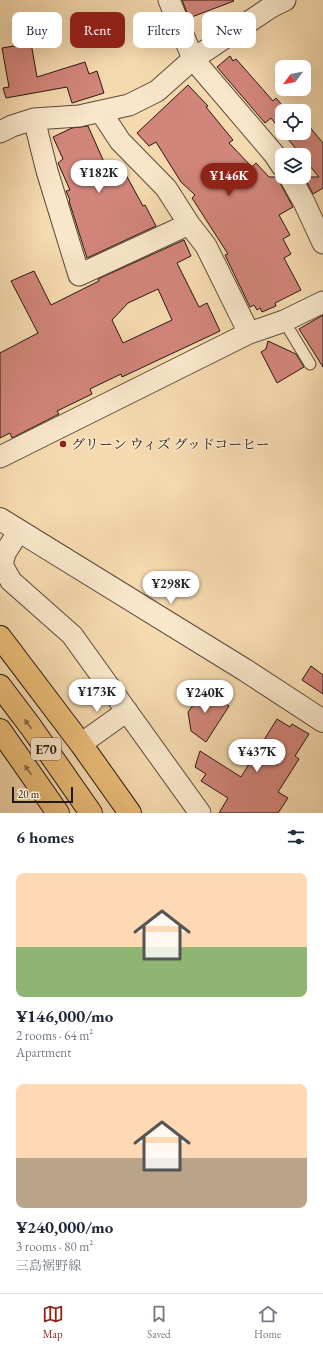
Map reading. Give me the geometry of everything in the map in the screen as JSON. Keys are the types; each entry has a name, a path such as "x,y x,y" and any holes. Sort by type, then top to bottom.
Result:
{"main road":[{"path":"0,628 85,741 130,813"},
{"name":"E70","path":"0,637 81,744 130,813"},
{"name":"E70","path":"0,686 31,727 91,813"},
{"path":"0,730 58,813"}],"street":[{"path":"170,0 193,59 275,156"},
{"path":"0,132 12,126 34,119 79,116 129,105 157,91 193,59 271,7 285,0"},
{"path":"101,112 120,141 166,188 189,224 206,246 249,333"},
{"path":"34,119 47,172 79,275 189,224"},
{"path":"294,184 323,243"},
{"path":"0,457 249,333 284,321 323,302"},
{"path":"0,519 245,670 323,721"},
{"path":"19,531 5,553 2,565 11,581 72,635 200,813"},
{"path":"85,741 127,711"}],"lane":[{"path":"284,321 310,364"}],"building":[{"path":"182,0 234,1 194,16 194,12 187,12"},
{"path":"12,46 12,48 32,48 37,77 85,62 89,74 97,71 104,93 72,103 67,87 6,98 3,88 9,87 2,48"},
{"path":"230,56 233,61 236,59 273,101 276,98 281,104 275,104 275,123 271,118 265,123 217,67"},
{"path":"188,85 208,106 206,107 233,140 229,143 252,167 256,163 269,177 275,177 275,184 281,184 293,207 279,215 290,235 283,239 291,254 284,258 301,290 275,303 276,306 262,312 260,308 257,310 254,305 250,307 225,255 228,254 192,198 195,195 181,182 156,142 149,146 137,133"},
{"path":"88,126 108,171 120,164 156,226 87,258 66,191 70,190 58,163 63,159 53,137 72,128"},
{"path":"311,128 323,143 323,188 313,194 308,184 311,184 311,177 319,177 311,167 311,148 295,148 289,140 311,140"},
{"path":"184,240 191,256 177,263 199,307 207,303 220,331 122,377 121,374 90,389 92,394 57,411 59,414 12,438 10,433 0,438 0,353 38,333 11,281 34,271 51,305 99,281 98,279","holes":["158,289 172,320 123,343 112,320 128,303"]},
{"path":"323,315 323,367 299,329"},
{"path":"268,341 296,354 304,367 277,383 261,352 266,349"},
{"path":"311,666 323,675 323,694 302,680"},
{"path":"210,693 229,706 206,742 191,731 188,712 194,704 184,696"},
{"path":"277,719 290,727 292,724 309,734 295,756 299,759 278,792 288,798 278,813 219,813 228,798 201,781 206,774 195,767 200,751 241,777"}],"place":[{"name":"グリーン ウィズ グッドコーヒー","path":"63,444"}]}
